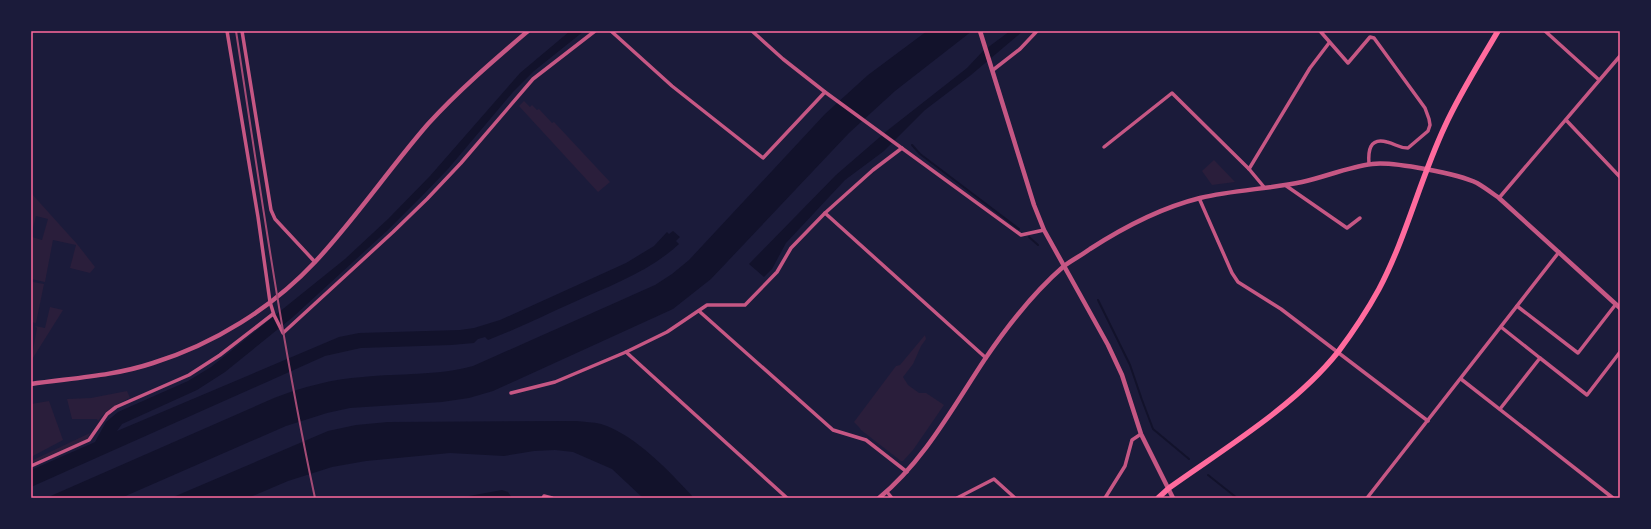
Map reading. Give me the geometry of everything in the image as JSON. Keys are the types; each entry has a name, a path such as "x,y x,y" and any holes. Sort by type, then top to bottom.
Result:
{"main road":[{"path":"1158,498 1168,488 1285,404 1307,386 1337,353 1359,323 1379,288 1397,247 1445,126 1498,31"}],"street":[{"path":"228,31 270,302 283,333 393,232 461,163 533,79 595,31"},
{"path":"242,31 270,210 275,219 315,262"},
{"path":"31,384 122,371 153,363 223,334 252,316 286,290 315,262 429,124 473,78 528,31"},
{"path":"611,31 672,86 763,158 826,92"},
{"path":"752,31 826,92 1021,235 1044,230"},
{"path":"980,31 1034,205 1044,230 1108,345 1122,375 1141,434 1173,498"},
{"path":"992,68 1020,49 1037,31"},
{"path":"1320,31 1348,63 1366,40 1374,38 1425,108 1430,125 1428,131 1408,148 1397,147 1382,141 1375,142 1370,146 1368,153 1369,164"},
{"path":"1546,31 1598,79"},
{"path":"1249,169 1310,68 1329,43"},
{"path":"1499,198 1566,120 1598,79 1620,56"},
{"path":"1104,148 1172,93 1249,169 1264,187"},
{"path":"1566,120 1620,177"},
{"path":"511,393 555,382 626,352 667,332 707,305 745,306 777,272 791,248 825,213 901,147"},
{"path":"879,498 907,472 1022,308 1065,266 1117,232 1154,214 1199,198 1321,178 1374,163 1408,166 1463,178 1477,183 1499,198 1618,306 1578,353 1517,306"},
{"path":"1285,185 1346,228 1360,218"},
{"path":"1199,198 1232,273 1238,282 1281,309 1428,421"},
{"path":"825,213 986,358"},
{"path":"1367,498 1461,379 1558,252"},
{"path":"699,311 833,430 866,440 907,472"},
{"path":"31,466 89,440 107,414 116,407 189,375 220,355 274,314"},
{"path":"1500,327 1587,395 1620,352"},
{"path":"626,352 787,498"},
{"path":"1500,409 1540,358"},
{"path":"1461,379 1613,498"},
{"path":"1105,498 1125,466 1132,440 1141,434"},
{"path":"957,498 994,479 1015,498"},
{"path":"887,492 892,498"},
{"path":"543,498 544,496 552,498"}],"shaded area":[{"path":"570,31 584,31 534,71 513,92 448,169 421,197 389,229 293,317 225,372 197,390 122,424 117,431 339,337 359,333 460,330 474,328 500,320 626,263 654,246 667,232 669,234 673,231 680,237 676,241 679,244 655,263 628,278 488,340 485,337 478,339 474,343 361,348 325,356 31,487 31,470 95,442 106,422 118,412 188,381 211,367 345,259 388,219 430,176 520,73"},
{"path":"927,31 972,31 895,91 849,133 711,279 673,309 493,391 469,398 442,402 350,408 327,413 286,426 121,498 46,498 285,394 318,384 351,378 432,373 473,366 655,285 672,274 689,260 825,114 868,75"},
{"path":"1010,31 1023,31 971,75 925,110 884,151 845,180 786,243 772,269 764,277 749,264 836,175 888,130 967,68 983,51"},
{"path":"524,101 530,107 532,105 537,110 539,109 552,123 554,122 610,182 598,192 519,106"},
{"path":"1214,160 1235,182 1212,185 1202,171"},
{"path":"31,193 77,244 95,267 90,273 70,268 76,245 53,240 45,282 31,279 32,237 42,240 48,219 36,216 31,235"},
{"path":"33,282 44,284 36,323 31,322 31,290"},
{"path":"50,307 63,310 31,361 37,328 35,326 45,328"},
{"path":"925,335 926,339 921,346 913,364 903,377 908,385 919,393 926,393 944,405 913,450 903,461 901,461 861,430 854,422 896,366 900,365"},
{"path":"127,391 130,398 112,407 98,421 97,419 72,419 67,399 91,398"},
{"path":"49,401 63,440 31,457 31,404"},
{"path":"576,421 601,424 614,429 627,437 652,455 694,498 643,498 612,469 573,452 555,450 534,451 504,456 450,453 366,461 332,467 288,481 248,498 171,498 328,431 356,425 388,422"},
{"path":"90,433 88,438 83,441 31,464 31,461"},
{"path":"502,490 508,492 512,498 458,498"}],"waterway":[{"path":"912,145 920,154 1019,229"},
{"path":"1029,237 1038,245"},
{"path":"1098,300 1130,365 1153,429 1189,459"},
{"path":"1208,475 1237,498"}],"railway":[{"path":"236,31 282,324 315,498"}]}
